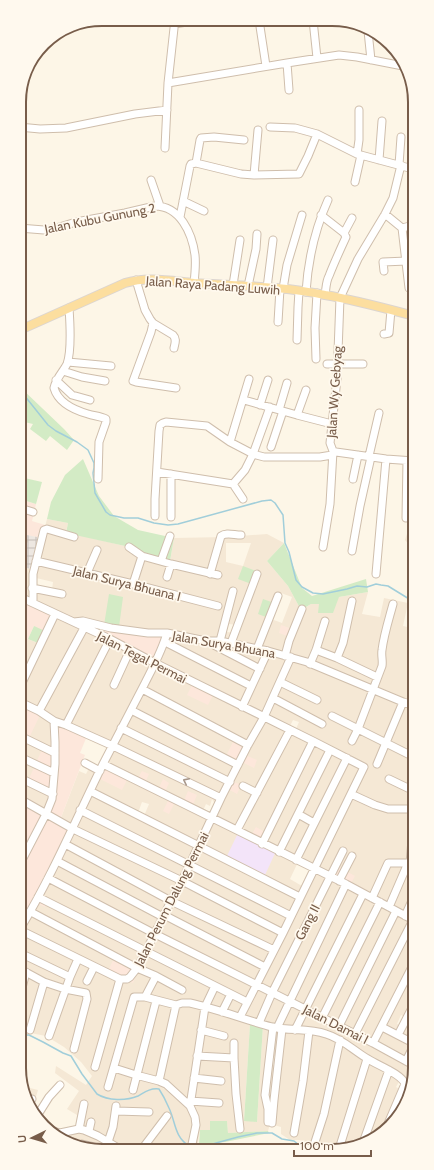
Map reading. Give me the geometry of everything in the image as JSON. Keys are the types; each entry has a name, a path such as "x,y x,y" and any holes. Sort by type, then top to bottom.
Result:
{"main road":[{"name":"Jalan Raya Padang Luwih","path":"26,327 136,280 158,280 282,289 321,294 408,314"}],"street":[{"path":"165,148 168,83 174,26"},
{"path":"260,26 266,66"},
{"path":"314,26 317,58"},
{"path":"369,36 371,60"},
{"path":"168,83 266,66 346,55 398,65"},
{"path":"287,63 289,90"},
{"path":"26,127 66,128 135,114 167,110"},
{"path":"355,182 359,154 359,110"},
{"path":"379,160 382,121"},
{"path":"270,127 295,128 317,134 359,154 408,167"},
{"path":"254,175 258,130"},
{"path":"194,283 194,254 190,236 180,217 190,166 193,163 196,163 241,174 254,175 299,174 317,134"},
{"path":"340,298 358,259 393,198 400,165 401,137"},
{"path":"196,163 201,138 244,140"},
{"path":"151,180 160,206"},
{"path":"297,340 298,307 303,292 309,260 321,215 328,200"},
{"path":"183,201 204,211"},
{"name":"Jalan Kubu Gunung 2","path":"26,229 53,229 76,222 155,206 168,209 180,217"},
{"path":"385,214 402,228 408,279"},
{"path":"278,322 287,265 302,215"},
{"path":"316,359 315,328 321,294 346,237 344,233 321,215"},
{"path":"344,233 352,218"},
{"path":"402,228 408,226"},
{"path":"248,286 256,249 257,234"},
{"path":"233,285 240,240"},
{"path":"267,288 269,261 273,240"},
{"path":"384,271 383,262 406,261"},
{"path":"136,280 145,310 153,323 175,337 176,342 174,348"},
{"name":"Jalan Wy Gebyag","path":"340,298 338,363 330,443 333,453 408,461"},
{"path":"69,308 70,339 68,362 64,371 56,380 54,388 59,399 72,408 86,414 106,419 99,442 98,479"},
{"path":"384,334 389,333 391,310"},
{"path":"153,323 133,381 176,388"},
{"path":"68,362 111,366"},
{"path":"327,364 363,364"},
{"path":"64,371 77,376 105,381"},
{"path":"230,442 244,400 249,379"},
{"path":"56,380 72,395 90,400"},
{"path":"260,404 268,380"},
{"path":"271,447 287,383"},
{"path":"297,415 306,390"},
{"path":"244,400 332,424"},
{"path":"233,484 245,470 253,454 270,407"},
{"path":"352,551 379,413"},
{"path":"155,516 160,426 163,423 182,423 207,426 230,442 253,454 264,457 320,457 333,453 330,504 323,547"},
{"path":"353,479 358,455"},
{"path":"376,574 386,459"},
{"path":"157,472 233,484 243,499"},
{"path":"171,474 172,516"},
{"path":"406,518 408,495"},
{"path":"26,510 33,512"},
{"path":"33,602 33,574 43,531 47,529 74,537"},
{"path":"210,574 221,536 226,534 241,535"},
{"path":"161,561 170,536"},
{"path":"129,547 142,556 218,575"},
{"path":"87,573 97,550"},
{"path":"133,584 142,556"},
{"name":"Jalan Surya Bhuana I","path":"36,561 218,606"},
{"path":"167,577 172,564"},
{"path":"231,643 257,574"},
{"path":"32,588 62,594"},
{"path":"220,641 234,591"},
{"path":"257,649 278,596"},
{"name":"Jalan Tegal Permai","path":"26,599 364,767 352,794"},
{"path":"337,658 344,639 352,601"},
{"path":"352,741 382,666 383,645 393,604"},
{"name":"Jalan Perum Dalung Permai","path":"120,979 130,977 137,968 182,881 248,744 264,717 280,682 302,609"},
{"path":"26,674 55,614"},
{"name":"Jalan Surya Bhuana","path":"74,622 83,621 111,628 167,634 206,641 220,641 268,651 310,664 403,702 408,702"},
{"path":"310,664 325,621"},
{"path":"39,711 84,628"},
{"path":"26,920 73,830 80,810 155,663 165,642 167,634"},
{"path":"66,725 110,640"},
{"path":"206,641 260,669"},
{"path":"165,642 251,686"},
{"path":"114,685 130,650"},
{"path":"316,650 337,658 378,678"},
{"path":"242,707 268,651"},
{"path":"280,682 317,700"},
{"path":"142,689 248,744"},
{"path":"273,698 322,724"},
{"path":"377,764 403,702"},
{"path":"26,705 54,721 113,746 221,798"},
{"path":"131,710 238,765"},
{"path":"332,716 408,754"},
{"path":"26,852 51,804 53,794 55,753 54,721"},
{"path":"121,728 230,782"},
{"path":"238,830 290,730"},
{"path":"26,739 55,753"},
{"path":"262,844 313,741"},
{"path":"280,852 330,750"},
{"path":"296,860 347,758"},
{"path":"26,760 54,774"},
{"name":"Jalan Perum Dalung Permai","path":"85,763 102,767 238,830 262,844 346,884 408,917"},
{"path":"389,779 408,788"},
{"path":"26,781 53,794"},
{"path":"243,786 257,793"},
{"path":"90,791 300,897"},
{"path":"240,1017 352,794 375,806 388,809 407,809"},
{"path":"26,802 73,830 182,881 283,933"},
{"path":"80,810 291,916"},
{"path":"298,814 314,823"},
{"path":"65,844 171,901 274,950"},
{"name":"Gang II","path":"259,1023 272,993 343,851"},
{"path":"339,881 352,856"},
{"path":"57,861 265,967"},
{"path":"372,898 388,863 408,863"},
{"path":"339,1026 393,909 408,871"},
{"name":"Jalan Damai I","path":"48,878 406,1061"},
{"path":"270,1123 265,1095 277,1028 346,884"},
{"path":"295,1030 363,894"},
{"path":"38,897 247,1002"},
{"path":"322,1018 380,902"},
{"path":"405,916 408,909"},
{"path":"31,912 182,990"},
{"path":"355,1034 408,932"},
{"path":"26,933 120,979 95,1067"},
{"path":"26,956 70,977"},
{"path":"50,1036 65,989 78,958"},
{"path":"87,981 94,966"},
{"path":"26,973 44,982 65,989 85,992 87,995 74,1049"},
{"path":"373,1043 408,975"},
{"path":"145,997 156,976"},
{"path":"30,1030 44,982"},
{"path":"190,1104 205,1007 215,986"},
{"path":"222,1012 231,994"},
{"path":"108,1087 133,999 136,997 145,997 176,1005 180,1003 187,1003 205,1007 277,1028 320,1032 340,1040 367,1059 401,1079 404,1084 393,1112"},
{"path":"133,1090 156,1001"},
{"path":"159,1081 176,1005"},
{"path":"398,1035 408,1016"},
{"path":"382,1027 408,1041"},
{"path":"201,1030 224,1036"},
{"path":"294,1133 303,1081 309,1031"},
{"path":"315,1142 324,1114 340,1040"},
{"path":"234,1043 236,1094 240,1129"},
{"path":"197,1056 234,1058"},
{"path":"406,1061 408,1057"},
{"path":"341,1143 367,1059"},
{"path":"114,1068 159,1081 170,1087 190,1104 195,1117 196,1125 192,1144"},
{"path":"365,1136 388,1070"},
{"path":"194,1078 221,1080"},
{"path":"40,1111 49,1097 60,1085"},
{"path":"190,1104 219,1103"},
{"path":"79,1129 84,1104"},
{"path":"108,1142 113,1127 116,1108 149,1112"},
{"path":"146,1144 167,1116"},
{"path":"89,1131 91,1122"},
{"path":"63,1134 79,1129 89,1131 111,1144"},
{"path":"96,1143 98,1136"}],"shaded area":[{"path":"26,501 36,504 32,521 45,525 42,538 26,535"},
{"path":"47,519 68,523 66,532 125,546 151,559 170,561 174,538 226,537 267,534 284,543 267,561 288,586 301,610 311,604 319,604 339,597 368,592 362,614 380,617 384,598 408,603 403,626 408,627 408,1019 401,1015 397,1024 404,1027 406,1024 408,1025 408,1073 407,1082 401,1078 396,1087 403,1091 406,1085 395,1110 382,1125 370,1134 347,1143 308,1144 300,1140 290,1140 281,1134 281,1127 270,1124 268,1131 228,1133 227,1121 210,1130 200,1130 198,1144 102,1144 87,1143 64,1134 59,1130 76,1125 77,1115 67,1109 79,1091 55,1073 56,1066 86,1085 92,1076 81,1062 64,1047 46,1036 26,1032 26,920 40,896 60,820 79,771 86,774 89,768 100,773 112,748 57,721 59,752 54,791 48,815 26,802 26,683 28,678 26,677 26,638 43,645 26,609 26,568 34,570","holes":["226,543 251,543 243,566 226,562","32,577 53,582 52,590 29,585","281,593 292,597 282,623 271,619","228,624 239,625 238,633 227,632","293,720 299,722 295,731 289,728","212,799 218,809 213,818 202,813 206,804 210,806","142,802 149,804 144,816 138,813","256,828 272,847 251,836","299,860 312,866 302,886 290,879","250,1024 263,1025 257,1122 244,1120","271,1055 279,1057 278,1066 269,1064"]},
{"path":"408,531 408,544 405,540"},
{"path":"27,535 42,538 34,570 26,568"},
{"path":"26,599 57,615 49,633 34,626 28,639 26,638"},
{"path":"57,615 104,625 170,634 156,661"},
{"path":"281,625 295,630 293,638 279,633"},
{"path":"194,681 215,691 208,705 187,695"},
{"path":"26,707 41,713 28,740 26,739"},
{"path":"56,720 87,736 80,753 85,755 60,820 74,827 40,896 48,901 45,907 36,903 26,920 26,802 48,815 54,792 28,781 44,745 59,751"},
{"path":"236,736 251,744 245,755 257,760 254,768 226,756"},
{"path":"104,764 129,776 122,790 98,778"},
{"path":"142,771 149,774 145,783 137,780"},
{"path":"163,779 169,783 164,794 158,790"},
{"path":"232,781 241,785 237,794 228,789"},
{"path":"188,791 197,795 192,807 183,803"},
{"path":"170,797 176,800 169,814 163,811"},
{"path":"256,827 265,832 261,841 251,836"},
{"path":"239,831 277,849 265,875 227,856"},
{"path":"339,867 355,876 350,885 334,876"},
{"path":"116,954 140,964 133,983 107,973"},
{"path":"29,1088 38,1090 34,1102"}],"green space":[{"path":"26,393 74,440 67,450 50,436 46,441 30,429 33,424 26,422"},
{"path":"83,459 99,496 114,516 138,530 174,538 170,561 151,559 125,546 66,533 68,523 47,519 51,502 65,475"},
{"path":"26,478 42,482 36,504 26,501"},
{"path":"284,543 302,588 312,596 366,579 368,592 339,597 333,613 318,613 319,604 311,604 301,610 288,586 267,561"},
{"path":"243,566 259,572 254,585 238,579"},
{"path":"109,594 123,597 119,627 104,625"},
{"path":"263,599 277,604 271,619 258,614"},
{"path":"34,626 49,633 43,645 28,639"},
{"path":"250,1024 263,1025 257,1122 244,1121"},
{"path":"210,1121 227,1121 228,1133 268,1131 269,1133 225,1142 199,1144 200,1130 210,1130"}],"waterway":[{"path":"26,398 48,425 88,450 94,463 93,473 95,493 106,512 110,515 124,518 138,518 154,523 168,525 178,524 262,501 271,500 275,503 283,515 285,543 289,552 296,580 302,587 313,593 323,594 357,586 367,587 376,584 388,586 408,598"},
{"path":"26,1035 29,1035 71,1056 82,1074 97,1094 101,1096 117,1100 128,1099 150,1090 159,1089 169,1108 178,1134 186,1144"},
{"path":"212,1144 257,1133 272,1133 282,1139 294,1141 298,1144"}]}
